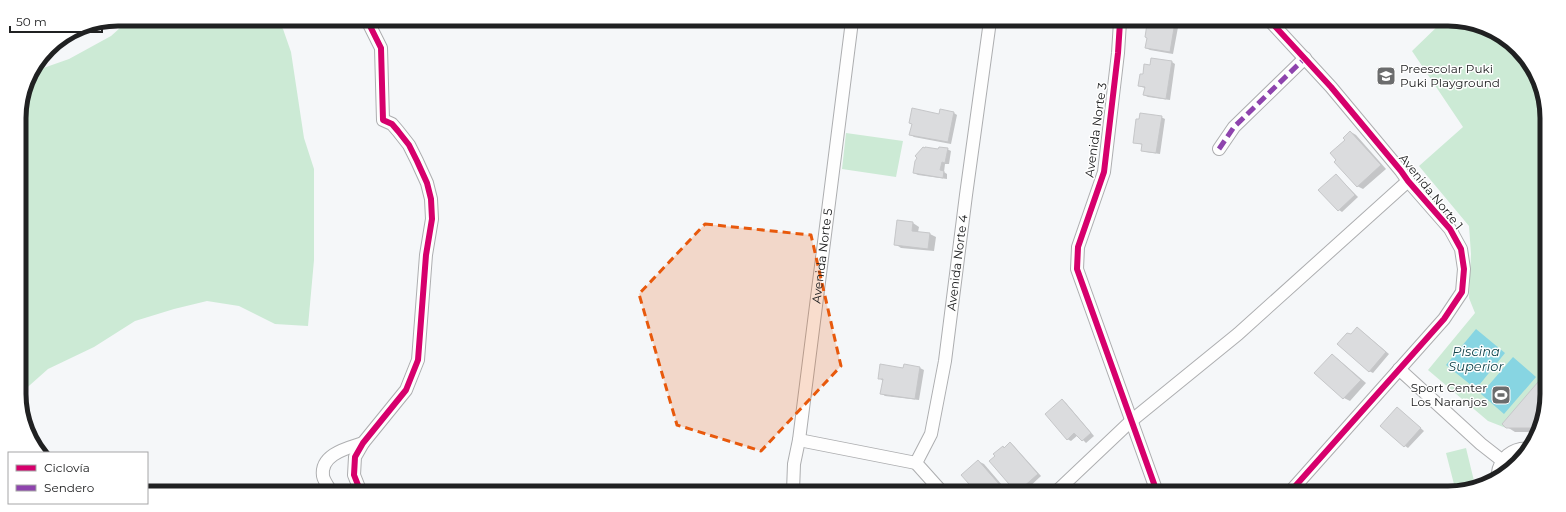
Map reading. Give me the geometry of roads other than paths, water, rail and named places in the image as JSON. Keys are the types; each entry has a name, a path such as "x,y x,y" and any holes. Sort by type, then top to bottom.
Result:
{"main road":[{"path":"1503,467 1516,453 1519,453"}],"street":[{"path":"358,486 354,475 355,457 363,443 406,390 418,360 426,255 432,219 431,199 427,182 417,161 409,145 398,131 392,124 383,120 381,48 370,26"},
{"name":"Avenida Norte 5","path":"793,486 794,464 799,440 851,26"},
{"name":"Avenida Norte 4","path":"916,463 931,434 945,361 989,26"},
{"name":"Avenida Norte 3","path":"1120,26 1104,172 1078,248 1077,269 1130,421 1155,486"},
{"name":"Avenida Norte 1","path":"1275,26 1331,87 1408,181 1450,229 1461,249 1464,269 1462,292 1444,319 1295,486"},
{"path":"1219,149 1234,127 1305,58"},
{"path":"1062,486 1130,421 1238,334 1408,181"},
{"path":"1399,369 1481,444 1502,469"},
{"path":"799,440 916,463 937,486"},
{"path":"328,486 323,478 323,469 327,462 338,452 363,443"}],"water":[{"name":"Piscina Superior","path":"1476,329 1505,353 1476,389 1446,365"},
{"path":"1513,357 1536,377 1504,414 1481,394"}],"place":[{"name":"Preescolar Puki Puki Playground","path":"1386,76"},
{"name":"Sport Center Los Naranjos","path":"1501,395"}]}
